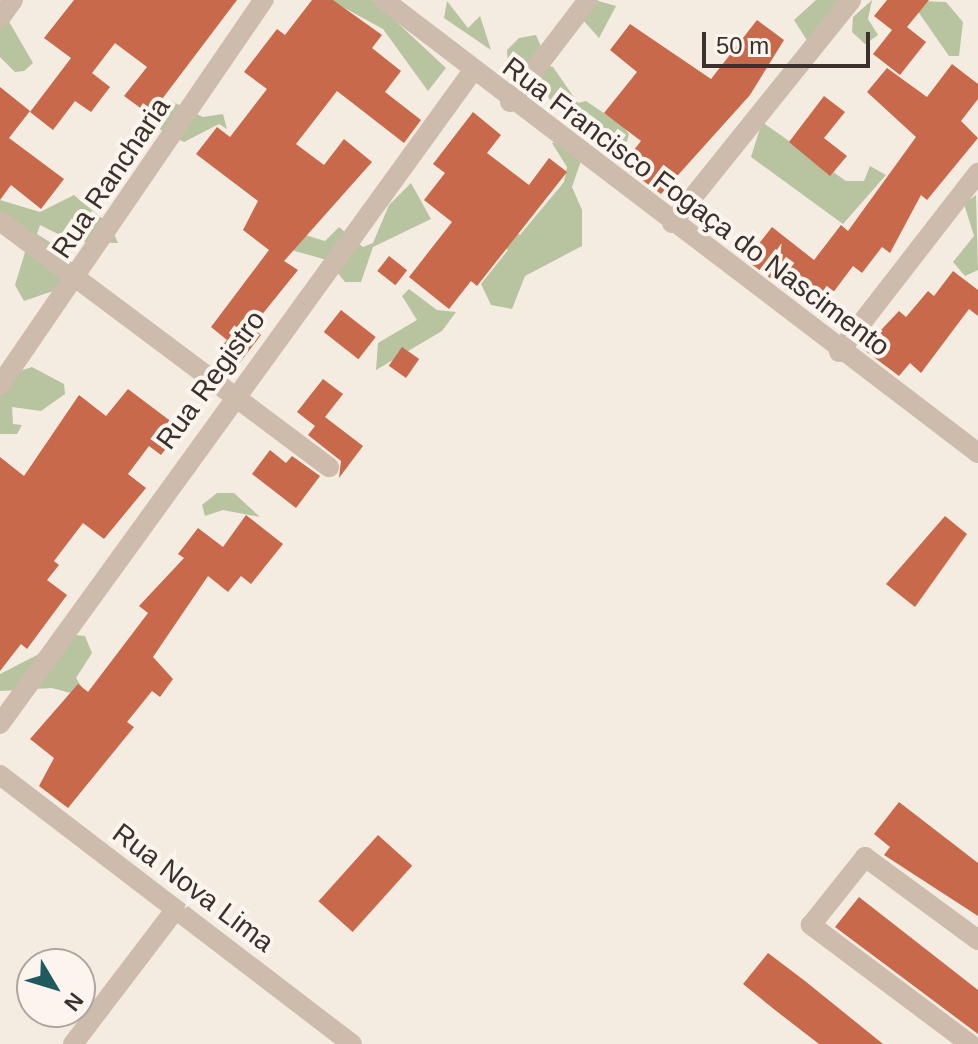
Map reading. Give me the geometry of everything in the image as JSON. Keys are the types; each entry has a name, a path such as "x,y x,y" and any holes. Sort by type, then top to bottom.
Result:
{"street":[{"path":"0,18 13,0"},
{"name":"Rua Rancharia","path":"0,385 79,277 264,0"},
{"name":"Rua Francisco Fogaça do Nascimento","path":"384,0 510,102 839,352 978,453"},
{"path":"510,102 588,0"},
{"path":"672,223 851,0"},
{"name":"Rua Registro","path":"0,724 234,395 472,72"},
{"path":"839,352 978,173"},
{"path":"0,221 79,277 329,467"},
{"name":"Rua Nova Lima","path":"0,775 352,1044"},
{"path":"970,1044 811,925 865,857 978,940"},
{"path":"73,1044 175,910"}],"green space":[{"path":"330,0 373,0 446,68 428,91 383,29"},
{"path":"595,0 616,6 599,38 582,19"},
{"path":"816,0 845,0 808,42 794,20"},
{"path":"872,0 868,19 878,35 865,44 852,32 853,17"},
{"path":"897,0 946,2 963,22 959,56 949,56 919,13"},
{"path":"447,1 468,28 480,16 491,50 444,18"},
{"path":"0,6 33,63 24,71 15,72 0,57"},
{"path":"536,35 543,51 527,70 508,69 507,50 519,38"},
{"path":"544,65 553,67 578,103 586,101 623,126 629,134 622,158 550,100 539,77"},
{"path":"171,101 203,117 223,114 227,129 219,124 184,142 167,134 151,123"},
{"path":"762,122 846,181 864,181 870,166 886,175 843,224 751,157"},
{"path":"560,140 582,158 572,187 582,210 582,246 525,276 512,309 491,305 481,284 508,250 493,238 511,230 520,235 564,182 567,167 552,143"},
{"path":"411,183 431,219 373,247 361,282 345,282 327,260 291,250 305,235 325,241 339,227 363,247 373,243 389,205"},
{"path":"74,195 110,225 118,243 74,242 40,225 37,234 53,244 66,273 53,291 24,301 15,285 26,249 0,223 0,200 40,212"},
{"path":"976,195 978,270 965,276 953,262 974,236 964,204"},
{"path":"409,289 437,310 456,312 442,331 376,370 378,343 417,320 402,296"},
{"path":"32,367 64,384 65,394 41,411 12,407 13,424 22,425 17,434 0,434 0,377"},
{"path":"217,493 234,493 260,517 223,510 205,516 202,505"},
{"path":"76,635 85,636 92,653 76,678 89,698 52,688 0,691 0,674"}],"building":[{"path":"74,0 237,0 150,115 124,96 147,67 115,43 92,73 110,87 91,112 75,101 53,130 30,112 71,58 44,38"},
{"path":"312,0 333,0 382,35 372,48 401,71 385,92 421,120 404,143 337,91 296,144 324,165 344,139 372,162 284,261 298,270 252,327 261,335 238,365 219,350 227,340 211,327 269,250 243,230 258,201 196,154 217,127 230,137 267,89 244,72 277,29 285,35"},
{"path":"887,0 929,0 907,27 926,42 900,75 873,54 892,30 874,16"},
{"path":"757,20 784,40 750,95 661,194 622,165 641,141 604,113 637,72 610,50 630,24 711,79"},
{"path":"952,64 978,84 978,99 961,121 978,138 927,200 921,195 890,253 882,247 862,273 853,266 829,298 802,277 790,293 746,260 772,227 814,260 841,225 848,231 916,137 867,92 887,68 927,97"},
{"path":"0,87 30,111 9,138 64,179 41,209 11,185 0,200"},
{"path":"824,96 845,112 824,138 847,156 830,176 789,142"},
{"path":"473,112 501,135 487,153 529,185 549,158 567,172 477,286 471,281 449,309 409,277 452,222 424,200 445,173 433,164"},
{"path":"389,256 407,270 395,285 377,271"},
{"path":"953,271 978,290 978,316 969,309 921,373 910,363 899,376 863,349 899,311 906,317 928,291 934,296"},
{"path":"341,310 376,337 358,359 324,332"},
{"path":"402,347 419,359 406,378 389,366"},
{"path":"323,379 343,394 325,417 363,446 339,478 341,461 308,435 315,426 297,412"},
{"path":"128,389 181,429 161,455 149,446 128,474 146,488 104,539 83,523 54,561 59,565 47,580 67,595 27,649 21,644 0,671 0,457 24,476 79,395 106,416"},
{"path":"270,450 286,463 292,456 320,476 296,508 252,474"},
{"path":"246,515 283,544 251,584 241,576 228,592 208,576 153,657 173,679 160,697 152,691 127,722 134,727 68,808 39,786 54,758 30,739 78,684 88,692 148,613 139,606 184,558 178,554 198,528 223,547"},
{"path":"945,516 967,534 915,607 886,584"},
{"path":"899,802 978,863 978,916 884,855 890,847 874,834"},
{"path":"378,835 412,866 353,932 318,901"},
{"path":"859,897 978,990 978,1034 835,927"},
{"path":"768,953 883,1044 819,1044 775,1010 743,984"}]}
